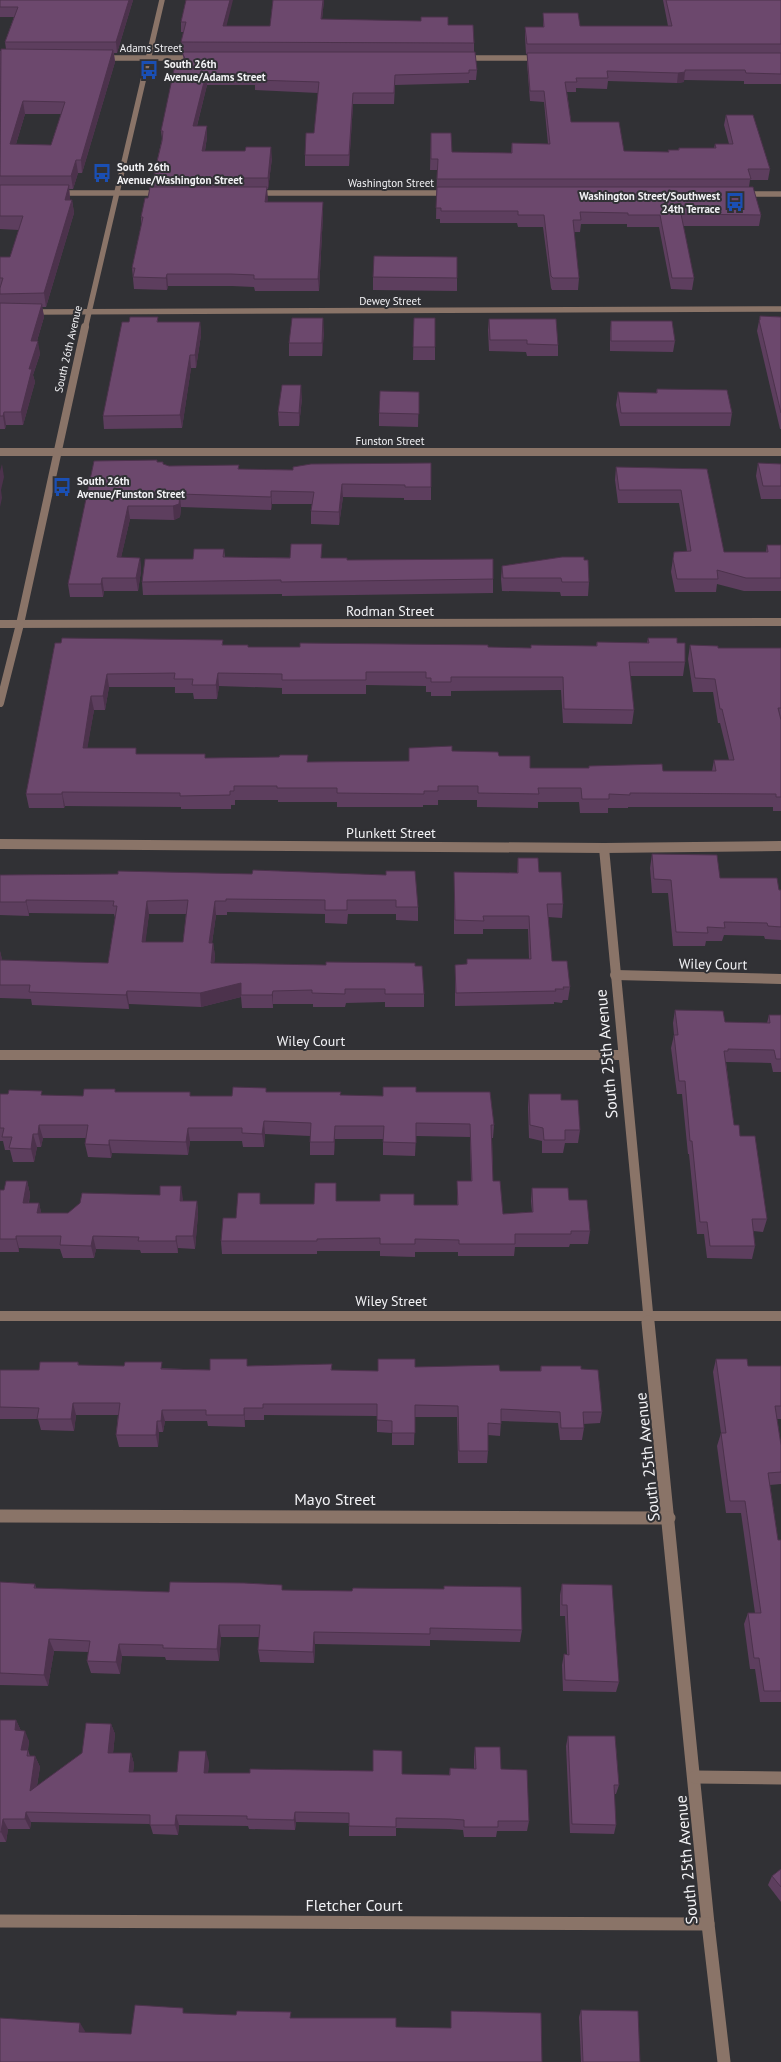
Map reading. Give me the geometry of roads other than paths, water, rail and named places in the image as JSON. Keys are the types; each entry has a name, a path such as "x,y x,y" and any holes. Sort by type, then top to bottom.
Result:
{"street":[{"name":"South 26th Avenue","path":"0,703 20,624 88,312 118,193 162,0"},
{"name":"Adams Street","path":"96,58 197,58"},
{"path":"454,58 544,58"},
{"path":"49,193 167,193"},
{"name":"Washington Street","path":"246,193 454,193"},
{"path":"732,194 781,194"},
{"name":"Dewey Street","path":"20,312 781,309"},
{"name":"Funston Street","path":"0,452 781,452"},
{"name":"Rodman Street","path":"0,624 781,622"},
{"name":"Plunkett Street","path":"0,844 604,848 781,846"},
{"name":"South 25th Avenue","path":"604,848 622,1055 695,1777 708,1924 724,2062"},
{"name":"Wiley Court","path":"615,975 781,979"},
{"name":"Wiley Court","path":"0,1055 622,1055"},
{"name":"Wiley Street","path":"0,1316 781,1316"},
{"name":"Mayo Street","path":"0,1516 669,1518"},
{"path":"695,1777 781,1778"},
{"name":"Fletcher Court","path":"0,1921 708,1924"}],"place":[{"name":"South 26th Avenue/Adams Street","path":"149,70"},
{"name":"South 26th Avenue/Washington Street","path":"102,173"},
{"name":"Washington Street/Southwest 24th Terrace","path":"735,202"},
{"name":"South 26th Avenue/Funston Street","path":"62,487"}]}
